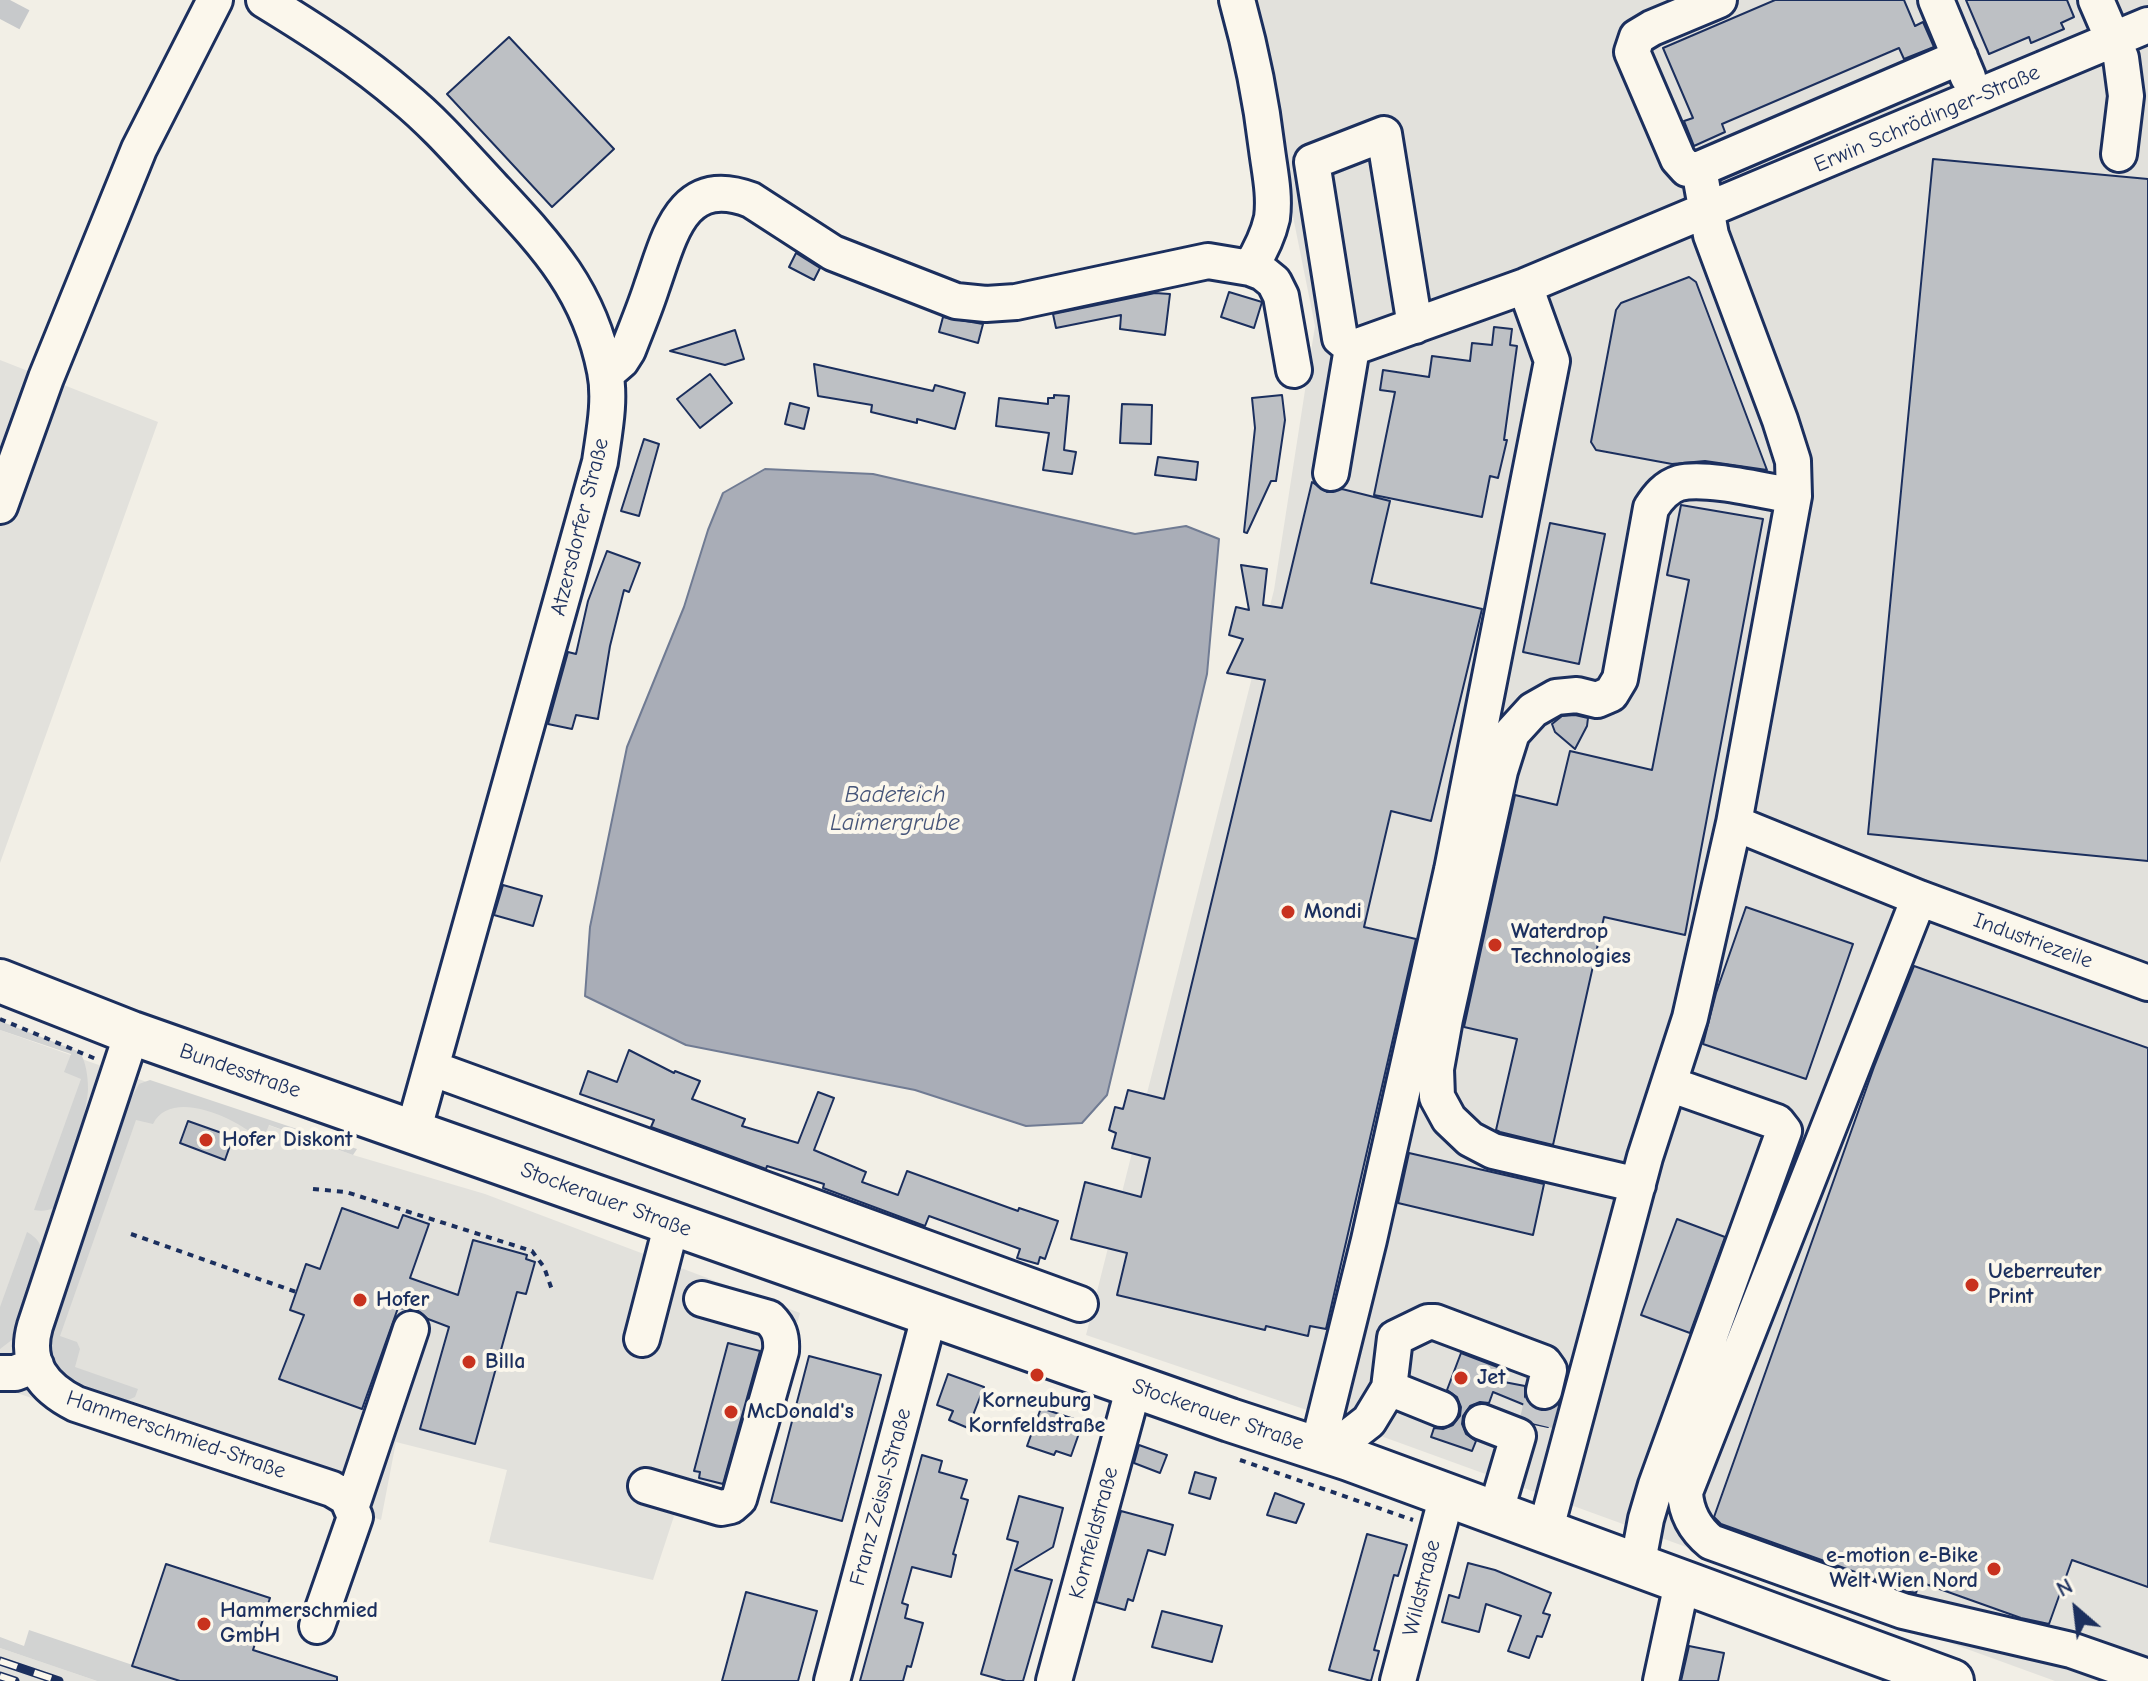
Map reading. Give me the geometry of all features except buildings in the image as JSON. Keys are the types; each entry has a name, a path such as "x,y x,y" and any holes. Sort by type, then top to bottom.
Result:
{"main road":[{"name":"Bundesstraße","path":"0,981 132,1033 481,1155"},
{"name":"Stockerauer Straße","path":"481,1155 1447,1495 1952,1681"}],"street":[{"path":"0,506 46,378 139,149 215,0"},
{"name":"Atzersdorfer Straße","path":"264,0 339,47 405,98 529,226 566,272 583,302 606,374 606,420 600,462 413,1132"},
{"path":"1237,0 1258,84 1274,196 1272,219 1263,247 1250,268"},
{"path":"1719,0 1652,28 1637,37 1632,52 1678,159 1687,169 1699,169 1960,57"},
{"path":"1936,0 1977,98"},
{"path":"2096,0 2137,92 2119,154"},
{"name":"Erwin Schrödinger-Straße","path":"1352,348 1525,286 2148,25"},
{"path":"1331,473 1352,348 1340,338 1312,162 1384,134 1415,326"},
{"path":"1545,1532 1638,1185 1690,1018 1734,823 1794,496 1793,461 1711,235 1699,169"},
{"path":"606,374 628,350 670,231 687,208 698,199 714,194 738,195 751,200 833,253 956,301 986,304 1016,302 1208,261 1250,268 1274,282 1281,296 1294,370"},
{"path":"1323,1451 1452,870 1552,361 1525,286"},
{"path":"1638,1185 1493,1151 1470,1139 1449,1119 1437,1097 1436,1069 1445,1019 1500,771 1512,733 1533,710 1556,697 1577,695 1597,700 1611,694 1616,686 1620,679 1651,508 1660,495 1676,484 1695,480 1794,496"},
{"name":"Industriezeile","path":"1734,823 1919,898 2148,983"},
{"path":"1919,898 1685,1492 1686,1507 1702,1535 1711,1542 1903,1611 2071,1650 2148,1677"},
{"path":"0,1373 15,1373 36,1365 31,1338 132,1033"},
{"path":"431,1068 1080,1304"},
{"path":"1637,1567 1656,1485 1784,1131 1777,1122 1669,1084"},
{"path":"642,1339 672,1223"},
{"path":"1752,1224 1786,1235"},
{"path":"646,1486 721,1508 731,1506 739,1499 781,1351 782,1337 769,1318 702,1299"},
{"name":"Franz Zeissl-Straße","path":"832,1681 930,1313"},
{"path":"1323,1451 1369,1421 1389,1388 1395,1338 1432,1322 1544,1363 1549,1370 1544,1391"},
{"path":"317,1626 355,1517 352,1505 411,1329"},
{"name":"Hammerschmied-Straße","path":"36,1365 48,1386 76,1404 332,1489 352,1505"},
{"name":"Kornfeldstraße","path":"1054,1681 1134,1386"},
{"path":"1389,1388 1441,1409"},
{"path":"1482,1422 1527,1430 1495,1514"},
{"name":"Wildstraße","path":"1398,1681 1447,1495"},
{"path":"1661,1681 1682,1583"}],"path":[{"path":"313,1189 346,1192 532,1251 544,1267 552,1290"},
{"path":"131,1234 296,1292"}],"shaded area":[{"path":"1222,0 2148,0 2148,1681 2055,1681 1345,1423 1086,1335 1274,590 1315,326 1259,47"},
{"path":"0,360 158,422 0,863"},
{"path":"0,1021 80,1052 85,1065 88,1084 82,1128 62,1200 50,1210 34,1210 81,1079 64,1072 71,1054 0,1030"},
{"path":"0,1030 353,1155 485,1194 800,1313 744,1522 678,1504 653,1580 489,1542 507,1470 396,1442 381,1520 0,1387"},
{"path":"150,1080 357,1149 353,1155 269,1125 262,1142 223,1117 190,1107 162,1113 153,1124 136,1120 60,1336 77,1342 80,1349 75,1367 138,1389 135,1397 113,1401 87,1394 64,1380 50,1361 48,1338 50,1324 122,1116 139,1084"},
{"path":"27,1232 39,1243 43,1260 13,1339 0,1349 0,1307"},
{"path":"29,1630 180,1681 97,1681 0,1648 0,1637 24,1646"},
{"path":"0,1648 97,1681 0,1681"}],"water":[{"name":"Badeteich Laimergrube","path":"765,469 873,474 1135,534 1186,526 1219,539 1207,674 1107,1095 1082,1123 1026,1126 915,1090 686,1045 585,996 590,927 627,747 684,607 723,493"}],"tunnel":[{"path":"0,19 10,0"},
{"path":"1536,1424 1544,1391"}],"railway":[{"path":"0,1661 59,1681"},
{"path":"0,1676 15,1681"}],"place":[{"name":"Mondi","path":"1288,912"},
{"name":"Waterdrop Technologies","path":"1495,945"},
{"name":"Hofer Diskont","path":"206,1140"},
{"name":"Ueberreuter Print","path":"1972,1285"},
{"name":"Hofer","path":"360,1300"},
{"name":"Billa","path":"469,1362"},
{"name":"Korneuburg Kornfeldstraße","path":"1037,1375"},
{"name":"Jet","path":"1461,1378"},
{"name":"McDonald's","path":"731,1412"},
{"name":"e-motion e-Bike Welt Wien Nord","path":"1994,1569"},
{"name":"Hammerschmied GmbH","path":"204,1624"}]}
